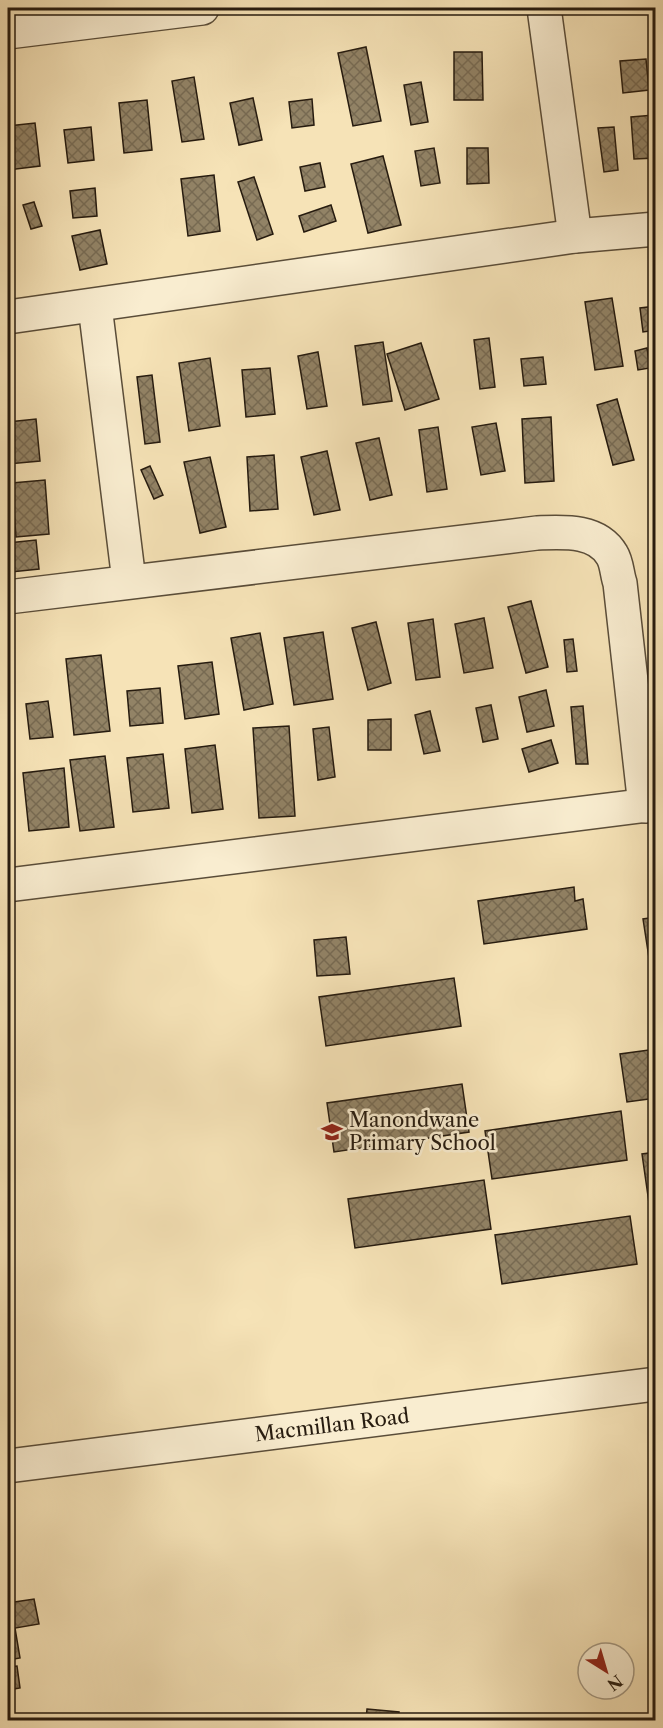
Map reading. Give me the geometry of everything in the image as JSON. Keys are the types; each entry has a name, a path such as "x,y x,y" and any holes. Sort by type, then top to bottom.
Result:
{"street":[{"path":"8,32 202,8"},
{"path":"544,8 575,236"},
{"path":"8,317 575,236 656,229"},
{"path":"95,306 129,581"},
{"path":"8,597 537,533 575,532 598,540 612,555 620,583 650,805 8,885"},
{"name":"Macmillan Road","path":"8,1466 656,1384"}],"building":[{"path":"366,47 381,121 353,126 338,53"},
{"path":"454,52 482,52 483,100 454,100"},
{"path":"646,59 649,90 623,93 620,61"},
{"path":"194,77 204,139 182,142 172,81"},
{"path":"421,82 428,122 411,125 404,85"},
{"path":"253,98 262,140 239,145 230,103"},
{"path":"312,99 314,125 292,128 289,102"},
{"path":"147,100 152,150 124,153 119,103"},
{"path":"654,115 656,158 634,159 631,117"},
{"path":"35,123 40,166 8,170 8,126"},
{"path":"91,127 94,160 68,163 64,130"},
{"path":"614,127 618,170 604,172 598,128"},
{"path":"434,148 440,183 421,186 415,151"},
{"path":"467,148 488,148 489,183 467,184"},
{"path":"383,156 401,225 368,233 351,164"},
{"path":"320,163 325,187 305,191 300,167"},
{"path":"214,175 220,231 188,236 181,179"},
{"path":"254,177 273,234 257,240 238,182"},
{"path":"95,188 97,216 73,218 70,191"},
{"path":"34,202 42,226 31,229 23,205"},
{"path":"331,205 336,221 304,232 299,216"},
{"path":"100,230 107,264 80,270 72,236"},
{"path":"612,298 623,366 595,370 585,302"},
{"path":"656,306 656,330 643,332 640,308"},
{"path":"489,338 495,387 480,389 474,340"},
{"path":"383,342 392,401 363,405 355,346"},
{"path":"421,343 439,399 405,410 387,354"},
{"path":"647,348 650,368 638,370 635,351"},
{"path":"318,352 327,406 307,409 298,356"},
{"path":"543,357 546,384 524,386 521,359"},
{"path":"210,358 220,426 189,431 179,363"},
{"path":"270,368 275,414 246,417 242,370"},
{"path":"152,375 160,442 145,444 137,377"},
{"path":"617,399 634,460 613,465 597,405"},
{"path":"551,417 554,481 525,483 522,419"},
{"path":"36,419 40,461 8,464 8,422"},
{"path":"496,423 505,471 481,475 472,427"},
{"path":"438,427 447,489 427,492 419,430"},
{"path":"379,438 392,495 370,500 356,443"},
{"path":"327,451 340,510 314,515 301,457"},
{"path":"274,455 278,509 250,511 247,457"},
{"path":"210,457 226,527 200,533 184,462"},
{"path":"150,466 163,495 154,499 141,470"},
{"path":"45,480 49,534 16,537 12,483"},
{"path":"650,482 656,482 656,507 650,507"},
{"path":"36,540 39,569 11,572 8,543"},
{"path":"531,601 548,667 526,673 508,607"},
{"path":"484,618 493,668 464,673 455,624"},
{"path":"433,619 440,677 416,680 408,623"},
{"path":"376,622 391,683 368,690 352,628"},
{"path":"323,632 333,699 294,705 284,638"},
{"path":"260,633 273,704 244,710 231,638"},
{"path":"573,639 577,671 567,672 564,640"},
{"path":"101,655 110,731 74,735 66,659"},
{"path":"212,662 219,714 185,719 178,666"},
{"path":"160,688 163,723 130,726 127,691"},
{"path":"546,690 554,726 527,732 519,697"},
{"path":"48,701 53,737 30,739 26,704"},
{"path":"491,705 498,739 483,742 476,708"},
{"path":"583,706 588,764 576,764 571,707"},
{"path":"430,711 440,751 424,754 415,715"},
{"path":"391,719 391,750 368,750 368,720"},
{"path":"289,726 295,816 259,818 253,728"},
{"path":"329,727 335,777 318,780 313,729"},
{"path":"551,740 558,763 529,772 522,749"},
{"path":"215,745 223,809 192,813 185,749"},
{"path":"163,754 169,808 133,812 127,758"},
{"path":"105,756 114,827 80,831 70,760"},
{"path":"64,768 69,827 29,831 23,773"},
{"path":"574,887 575,901 583,899 587,929 484,944 478,901"},
{"path":"656,917 656,983 653,984 643,919"},
{"path":"346,937 350,974 317,976 314,940"},
{"path":"454,978 461,1026 326,1046 319,997"},
{"path":"656,1049 656,1098 627,1102 620,1054"},
{"path":"462,1084 469,1132 334,1152 327,1103"},
{"path":"621,1111 627,1160 492,1179 485,1131"},
{"path":"656,1152 656,1202 649,1203 642,1154"},
{"path":"484,1180 491,1229 355,1248 348,1199"},
{"path":"630,1216 637,1264 502,1284 495,1235"},
{"path":"34,1599 39,1624 15,1628 20,1658 8,1660 8,1603"},
{"path":"17,1666 20,1688 8,1690 8,1667"},
{"path":"367,1709 399,1712 398,1720 366,1720"}],"place":[{"name":"Manondwane Primary School","path":"332,1132"}]}
